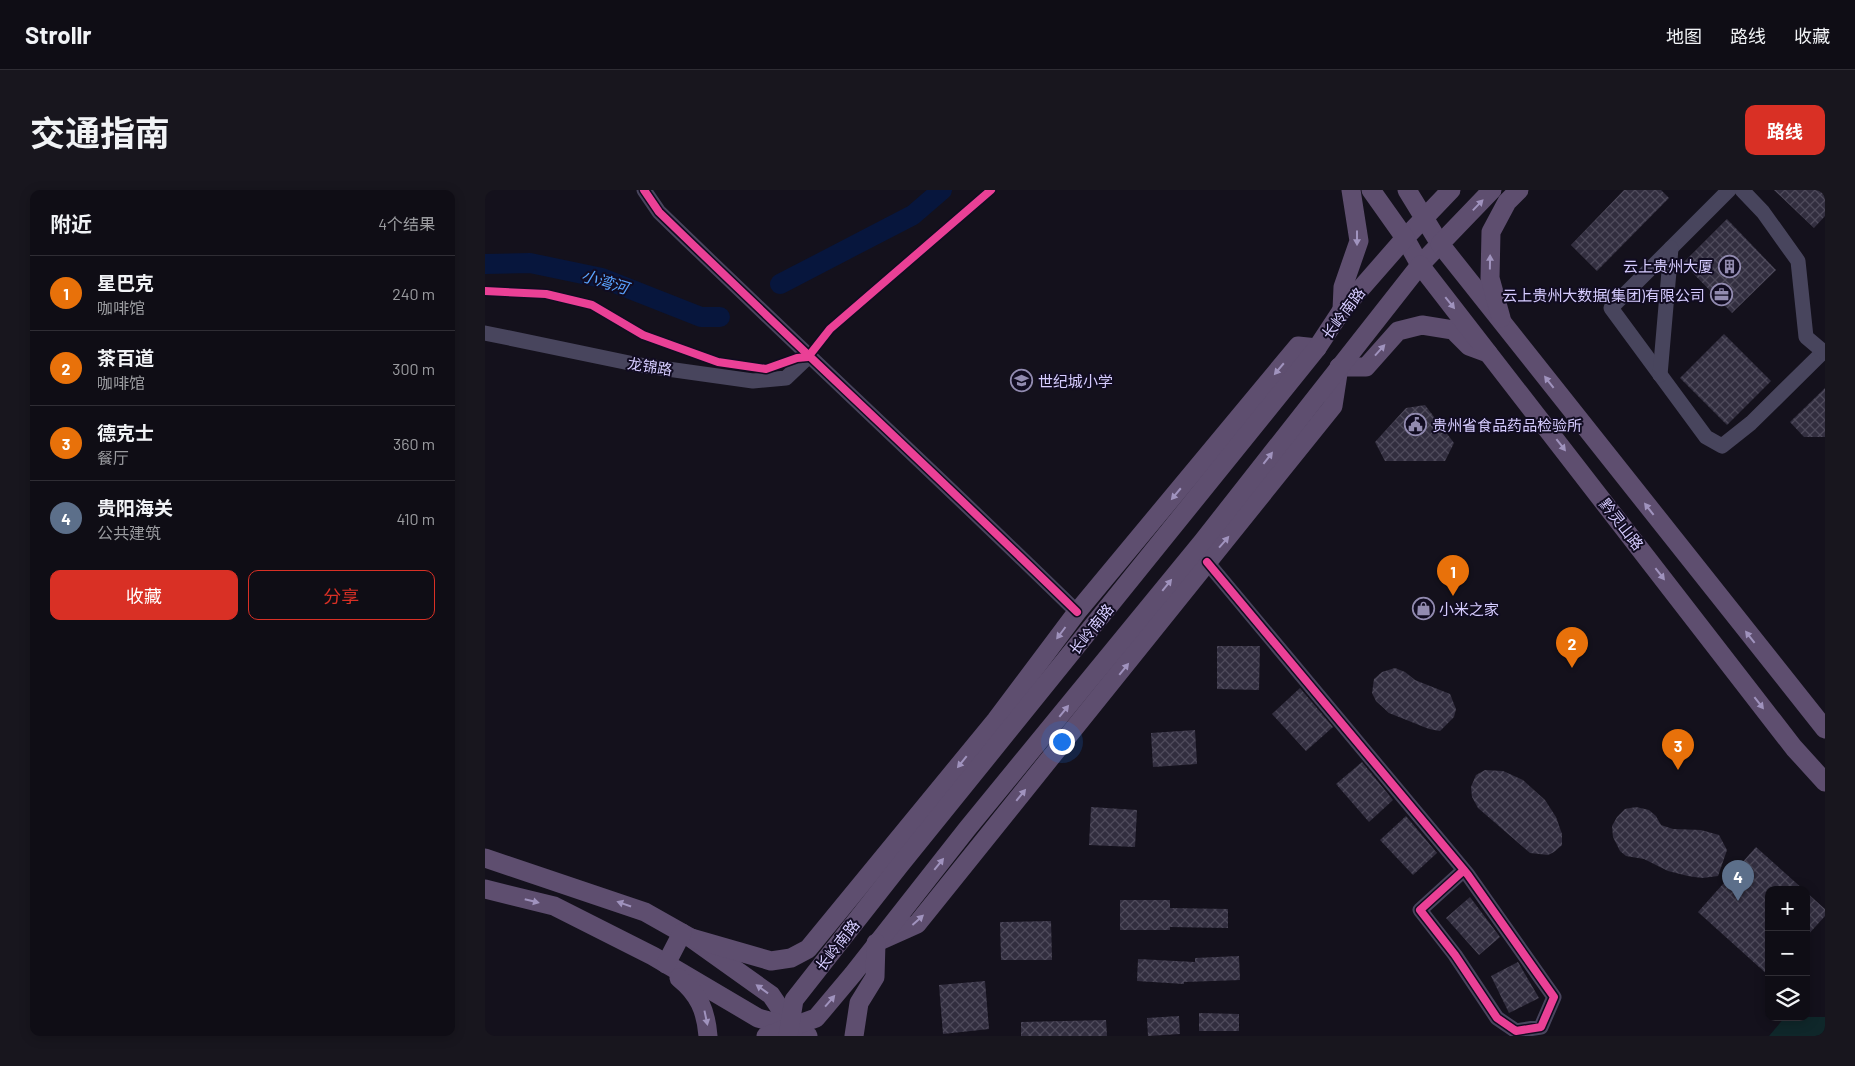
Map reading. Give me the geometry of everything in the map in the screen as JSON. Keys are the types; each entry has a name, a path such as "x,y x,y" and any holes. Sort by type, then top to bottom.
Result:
{"main road":[{"path":"1351,190 1359,241 1343,287 1342,310 1368,331"},
{"path":"1371,190 1405,238"},
{"path":"1407,190 1425,218 1451,190"},
{"path":"1440,244 1492,190"},
{"path":"854,1036 859,1003 875,977 876,943 917,924 1131,660 1207,562 1333,406 1339,367 1365,367 1398,331 1422,325 1453,330 1469,346 1492,355 1498,342 1507,330 1490,278 1491,232 1510,194"},
{"name":"长岭南路","path":"794,1033 794,1000 865,909 1317,348 1342,310 1425,218"},
{"name":"黔灵山路","path":"1425,218 1440,244 1507,330 1825,729"},
{"name":"黔灵山路","path":"1405,238 1420,265 1492,355 1794,748 1825,782"},
{"name":"长岭南路","path":"766,1036 794,1033 816,1018 1203,541 1420,265 1440,244"},
{"path":"687,935 771,961 791,958 807,949 1001,714 1077,612 1298,346 1317,348"},
{"path":"485,858 645,912 687,935 771,996 794,1033"},
{"path":"485,889 554,906 660,960 758,1018 794,1033 808,1036"},
{"path":"832,920 842,920 865,909"},
{"path":"832,920 831,953 853,974"},
{"path":"660,960 687,935"},
{"path":"660,960 690,987 706,1014 708,1036"}],"street":[{"path":"644,190 659,212 808,356 958,496 1077,612"},
{"path":"1729,190 1611,308 1706,437 1722,446 1751,423 1824,353 1806,338 1798,261 1763,212 1742,190"},
{"path":"1660,375 1671,248"},
{"name":"龙锦路","path":"485,333 639,365 753,381 786,378 808,356"},
{"path":"1207,562 1464,870 1554,997 1541,1027 1516,1031 1497,1018 1455,955 1420,910 1464,870"}],"green space":[{"path":"1810,1017 1825,1017 1825,1036 1769,1036 1782,1021 1810,1021"}],"building":[{"path":"1624,190 1661,190 1669,198 1597,271 1571,245"},
{"path":"1774,190 1825,190 1825,216 1814,228"},
{"name":"云上贵州大厦","path":"1727,219 1776,270 1732,313 1683,263"},
{"path":"1724,334 1771,381 1727,425 1680,378"},
{"path":"1825,388 1825,437 1804,437 1790,422"},
{"name":"贵州省食品药品检验所","path":"1425,405 1454,443 1445,461 1385,461 1375,442 1406,408"},
{"path":"1217,646 1260,646 1259,690 1217,689"},
{"path":"1395,668 1405,672 1415,680 1450,694 1456,709 1454,717 1440,731 1429,729 1389,713 1376,701 1372,693 1374,679 1382,672"},
{"path":"1300,688 1333,727 1306,751 1272,714"},
{"path":"1195,730 1197,764 1153,767 1151,733"},
{"path":"1362,762 1393,800 1369,822 1336,784"},
{"path":"1485,770 1503,771 1523,780 1545,800 1556,817 1562,834 1562,845 1548,855 1530,853 1478,808 1472,797 1471,787 1476,775"},
{"path":"1091,807 1137,810 1135,847 1089,845"},
{"path":"1636,807 1649,810 1656,816 1661,825 1673,829 1701,830 1719,835 1727,850 1718,876 1702,878 1668,871 1644,859 1626,856 1620,851 1613,837 1612,826 1625,809"},
{"path":"1406,816 1437,853 1413,875 1380,840"},
{"path":"1756,847 1800,886 1765,886 1765,972 1698,912"},
{"path":"1810,896 1825,909 1825,916 1810,933"},
{"path":"1470,897 1500,937 1479,955 1446,918"},
{"path":"1120,900 1170,900 1170,908 1228,909 1228,928 1170,927 1170,930 1120,930"},
{"path":"1051,921 1052,960 1001,960 1000,922"},
{"path":"1239,956 1240,980 1184,982 1184,984 1137,981 1138,959 1195,962 1195,958"},
{"path":"1518,962 1539,998 1509,1013 1491,976"},
{"path":"985,981 989,1029 943,1034 939,985"},
{"path":"1199,1013 1239,1014 1239,1031 1199,1031"},
{"path":"1179,1016 1180,1034 1148,1036 1147,1018"},
{"path":"1106,1020 1107,1036 1021,1036 1021,1022"}],"waterway":[{"name":"小湾河","path":"780,284 913,215 942,190"},
{"name":"小湾河","path":"485,264 530,263 602,278 701,317 720,317"}],"cycle path":[{"path":"644,190 659,212 1077,612"},
{"path":"485,291 546,294 592,305 643,335 718,362 766,369 797,358 808,357 830,329 991,190"},
{"path":"1207,562 1464,870 1468,875 1554,997 1541,1027 1516,1031 1497,1018 1455,955 1420,910 1464,870"}],"place":[{"name":"云上贵州大厦","path":"1729,266"},
{"name":"云上贵州大数据(集团)有限公司","path":"1721,295"},
{"name":"世纪城小学","path":"1022,381"},
{"name":"贵州省食品药品检验所","path":"1416,425"},
{"name":"星巴克","path":"1453,596"},
{"name":"小米之家","path":"1423,609"},
{"name":"茶百道","path":"1572,668"},
{"name":"德克士","path":"1678,770"},
{"name":"贵阳海关","path":"1738,901"}]}
